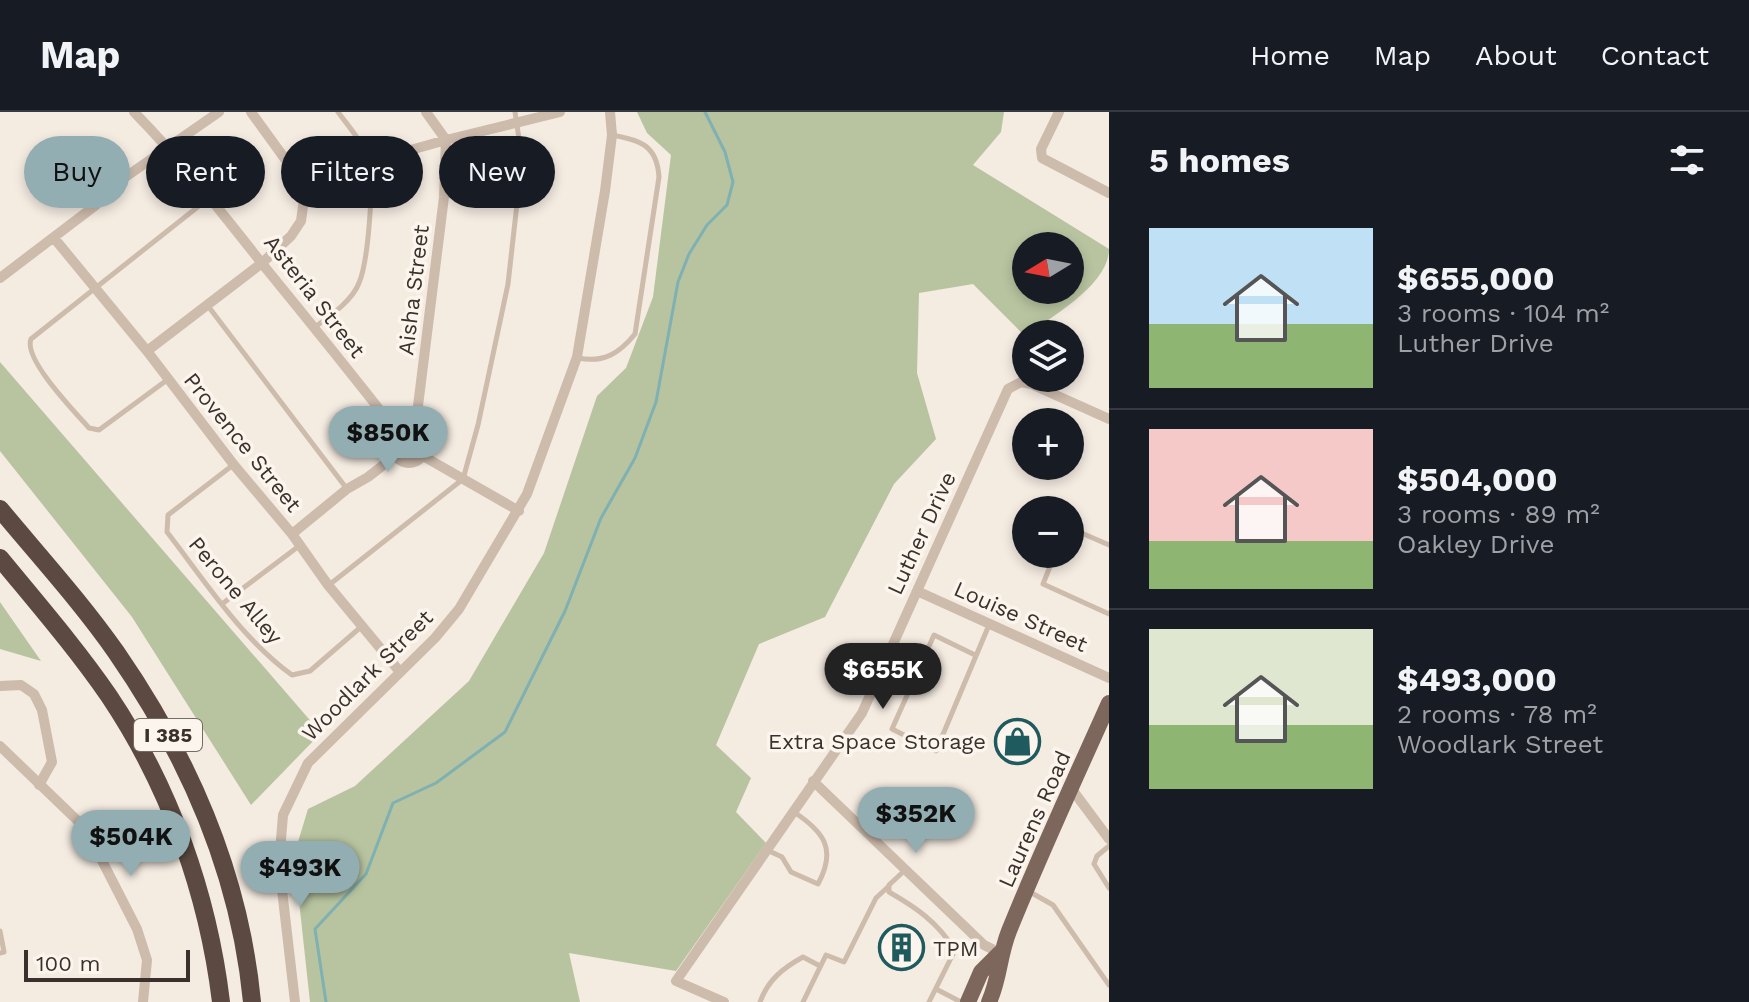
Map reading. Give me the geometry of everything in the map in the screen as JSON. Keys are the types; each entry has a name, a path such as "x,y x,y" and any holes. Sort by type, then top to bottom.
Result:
{"highway":[{"name":"I 385","path":"0,509 109,643 172,742 214,836 228,879 241,931 252,1002"},
{"name":"I 385","path":"0,558 82,658 116,708 154,774 200,897 210,932 221,1002"}],"main road":[{"name":"Laurens Road","path":"996,995 1000,953 1109,703"},
{"name":"Laurens Road","path":"968,1002 981,972 1000,953"}],"street":[{"name":"Asteria Street","path":"134,112 158,136"},
{"path":"186,136 219,112"},
{"path":"251,112 281,153"},
{"path":"426,112 443,136"},
{"path":"458,136 516,117 560,112"},
{"name":"Woodlark Street","path":"295,1002 279,864 283,815 308,763 435,638 459,609 519,511 538,470 577,357 605,191 612,135 610,112"},
{"path":"1059,112 1041,149 1042,158 1109,193"},
{"path":"0,278 146,164"},
{"name":"Asteria Street","path":"217,208 398,433"},
{"path":"147,351 262,263 291,236 301,221 303,208"},
{"name":"Aisha Street","path":"415,430 443,208"},
{"name":"Provence Street","path":"54,238 400,672"},
{"name":"Luther Drive","path":"724,1002 676,981 862,713 1008,389 1017,384 1031,384 1109,419"},
{"path":"406,429 415,430 426,443 423,456 412,463 405,463 395,456 392,445 398,433 406,429"},
{"path":"292,534 347,489 395,456"},
{"path":"423,456 519,511"},
{"name":"Louise Street","path":"917,591 1109,678"},
{"path":"0,686 21,685 34,694 42,710 52,762 39,785"},
{"path":"0,746 81,824 93,843 137,929 147,960 143,1002"},
{"path":"813,781 984,945 1000,953"},
{"path":"1071,788 1109,839"}],"lane":[{"path":"338,112 357,136"},
{"path":"328,585 463,479 478,425 508,284 522,159 516,117"},
{"path":"577,357 594,361 609,357 635,334 659,177 658,164 642,143 612,135"},
{"path":"167,380 99,430 93,430 57,391 31,354 29,345 31,339 94,287 196,208"},
{"path":"315,327 335,313 359,286 369,208"},
{"path":"208,306 347,489"},
{"name":"Perone Alley","path":"234,465 168,515 167,532 222,604 277,664 292,675 310,671 362,626"},
{"path":"1084,534 1109,545"},
{"path":"222,604 299,546"},
{"path":"1049,568 1043,584 1109,614"},
{"path":"975,655 934,635 892,729 936,751 990,624"},
{"path":"767,849 782,857 791,872 818,884 827,868 823,834 793,811"},
{"path":"1109,846 1097,856 1094,864 1109,888"},
{"path":"803,1002 826,955 844,962 876,898 906,869"},
{"path":"889,885 889,892 918,908 947,936 955,950 929,1002"},
{"path":"1025,890 1053,905 1106,976 1109,985"},
{"path":"0,931 4,952 0,953"},
{"path":"760,1002 777,973 791,963 803,957 820,966"},
{"path":"936,989 961,1002"}],"green space":[{"path":"637,112 1004,112 1001,132 973,165 1081,232 1012,232 1012,304 1071,304 1048,320 1012,320 1012,323 973,284 919,293 917,373 936,439 894,484 825,617 759,644 716,745 751,778 736,812 766,843 676,971 569,953 580,1002 310,1002 294,855 308,809 355,786 469,681 544,553 597,396 626,368 653,297 671,155 647,133"},
{"path":"1084,234 1109,249 1100,275 1084,292"},
{"path":"0,362 321,733 251,805 132,617 0,451"},
{"path":"0,602 41,661 0,649"}],"waterway":[{"path":"326,1002 315,929 366,874 393,803 436,783 505,732 565,611 601,518 635,458 656,402 678,282 689,254 707,225 727,205 733,182 725,152 705,112"}],"place":[{"name":"Extra Space Storage","path":"1017,741"},
{"name":"TPM","path":"902,948"}]}
